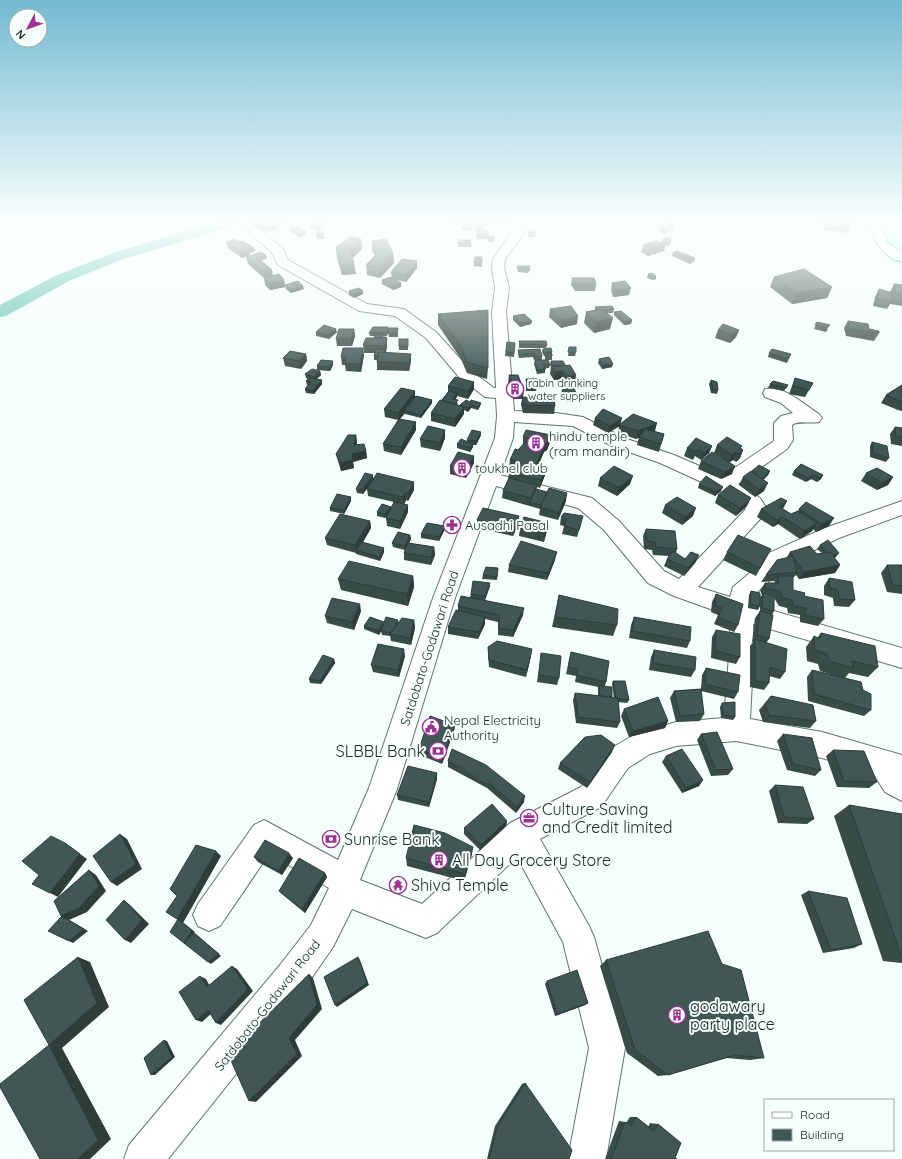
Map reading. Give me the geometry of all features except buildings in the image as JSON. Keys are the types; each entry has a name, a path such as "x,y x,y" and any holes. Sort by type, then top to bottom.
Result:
{"street":[{"path":"304,274 364,308 398,312 431,335 465,374 505,404 556,418 576,421 618,442 667,459 724,484 753,503 757,509 682,590"},
{"name":"Satdobato-Godawari Road","path":"143,1159 292,977 322,936 344,885 382,789 444,598 504,438 505,404 499,312 502,287 499,274"},
{"path":"724,484 781,445 784,440 783,423 786,420 798,416 813,418 797,408 788,399 770,393"},
{"path":"488,478 585,503 611,525 656,577 682,590 773,621 902,658"},
{"path":"736,729 742,644 741,593 759,578 770,562 832,533 902,508"},
{"path":"209,915 264,835 344,885 426,922 520,833 591,797 618,759 643,744 676,734 736,729 822,745 891,765 895,782 902,787"},
{"path":"520,833 578,937 607,1048 587,1159"}],"waterway":[{"path":"0,312 73,274"}],"place":[{"name":"rabin drinking water suppliers","path":"515,389"},
{"name":"hindu temple (ram mandir)","path":"536,443"},
{"name":"toukhel club","path":"462,468"},
{"name":"Ausadhi Pasal","path":"452,525"},
{"name":"Nepal Electricity Authority","path":"431,727"},
{"name":"SLBBL Bank","path":"438,751"},
{"name":"Culture Saving and Credit limited","path":"529,818"},
{"name":"Sunrise Bank","path":"331,839"},
{"name":"All Day Grocery Store","path":"439,860"},
{"name":"Shiva Temple","path":"398,885"},
{"name":"godawary party place","path":"677,1015"}]}
